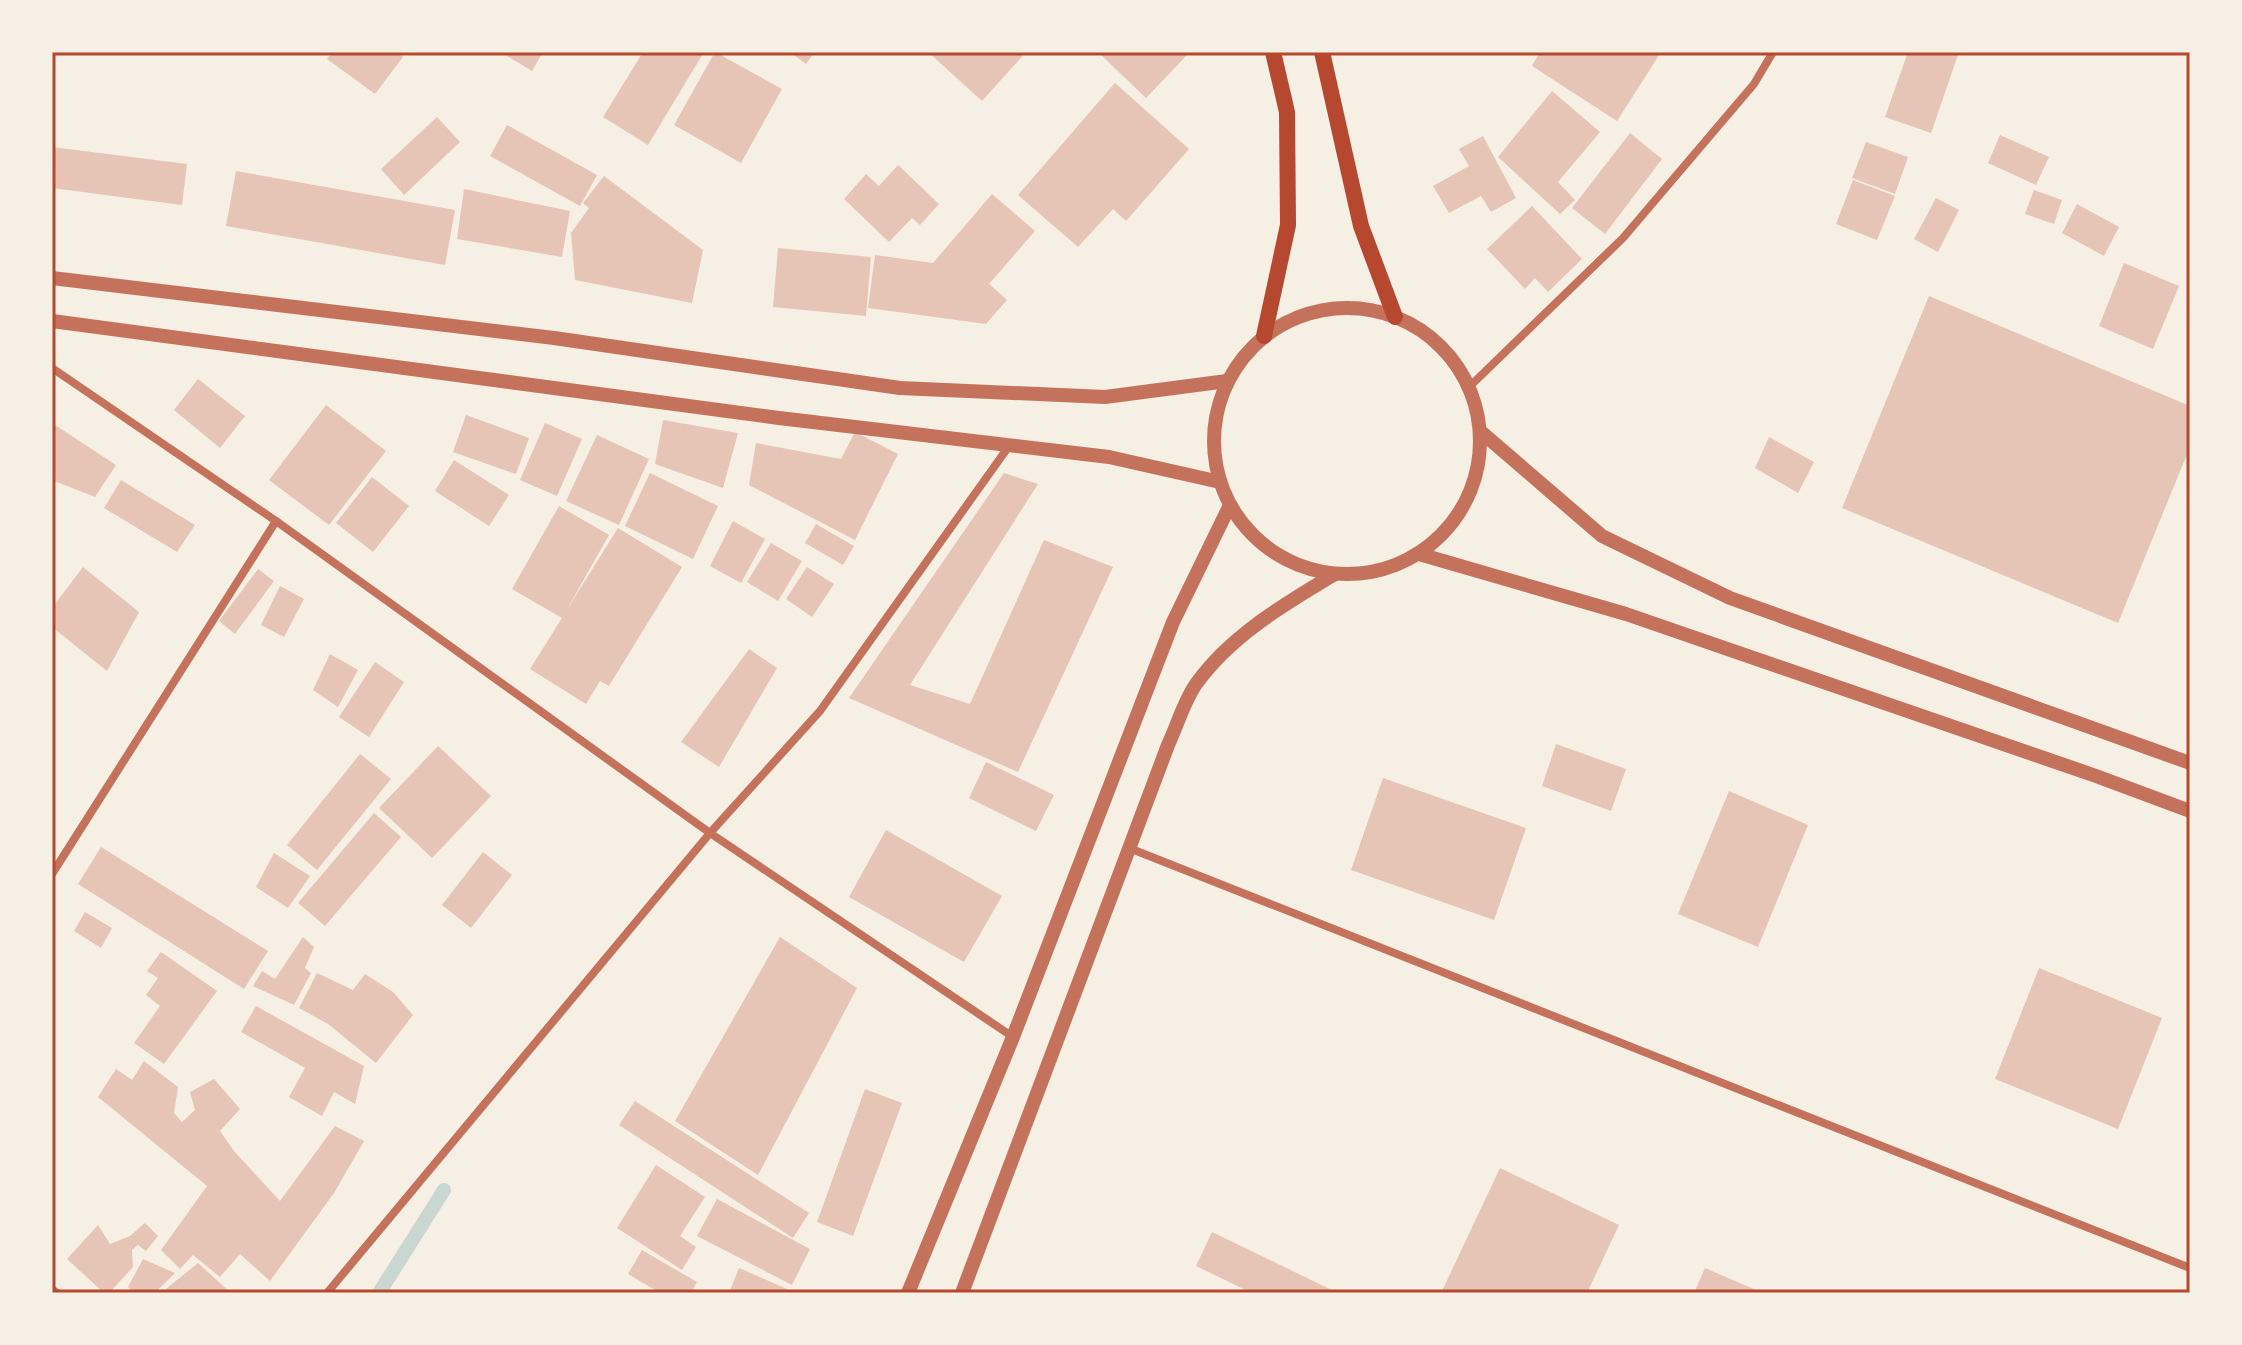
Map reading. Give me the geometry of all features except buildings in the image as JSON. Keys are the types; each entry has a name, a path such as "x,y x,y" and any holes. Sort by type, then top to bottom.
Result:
{"main road":[{"path":"1264,336 1288,225 1287,112 1273,52"},
{"path":"1322,52 1361,226 1395,317"}],"street":[{"path":"1468,388 1623,238 1754,84 1773,52"},
{"path":"52,278 554,338 900,388 1105,397 1227,381"},
{"path":"1350,308 1395,317 1425,333 1450,358 1468,388 1480,431 1478,467 1466,501 1446,531 1419,554 1379,571 1335,574 1293,564 1256,540 1230,505 1220,482 1214,448 1216,414 1227,381 1243,357 1264,336 1304,314 1350,308"},
{"path":"52,321 1109,457 1220,482"},
{"path":"52,368 276,521 710,833 1013,1037"},
{"path":"1480,431 1602,536 1730,598 2190,763"},
{"path":"327,1293 710,833 820,711 1009,446"},
{"path":"908,1293 1013,1037 1173,622 1230,505"},
{"path":"52,874 276,521"},
{"path":"1419,554 1626,614 2190,811"},
{"path":"962,1293 1168,745 1196,685 1240,636 1335,574"},
{"path":"1129,848 2190,1268"}],"waterway":[{"path":"379,1293 444,1190"}]}
